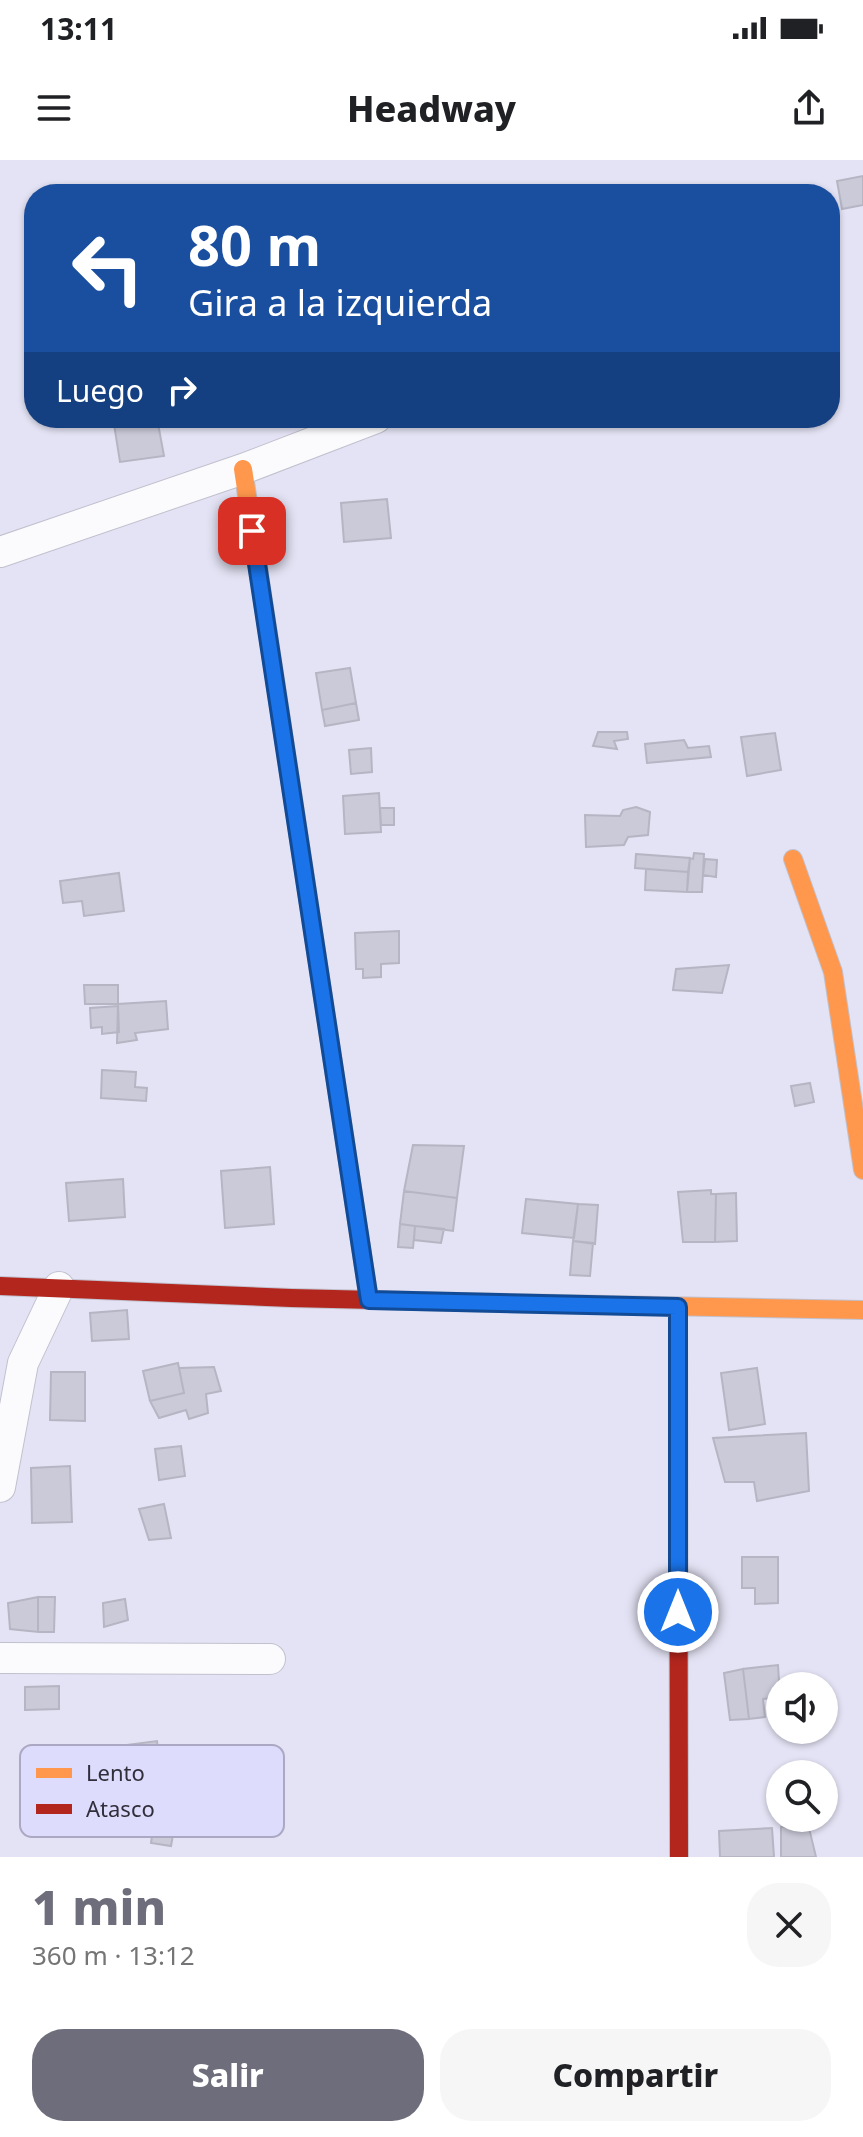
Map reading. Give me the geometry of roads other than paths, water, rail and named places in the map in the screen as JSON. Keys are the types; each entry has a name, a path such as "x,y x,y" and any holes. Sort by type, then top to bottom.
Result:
{"street":[{"path":"0,552 243,469 350,428"},
{"path":"243,469 369,1300"},
{"path":"793,859 833,972 863,1170"},
{"path":"0,1286 369,1300 863,1310"},
{"path":"0,1487 23,1363 59,1287"},
{"path":"678,1307 679,1857"},
{"path":"0,1658 270,1659"}]}
